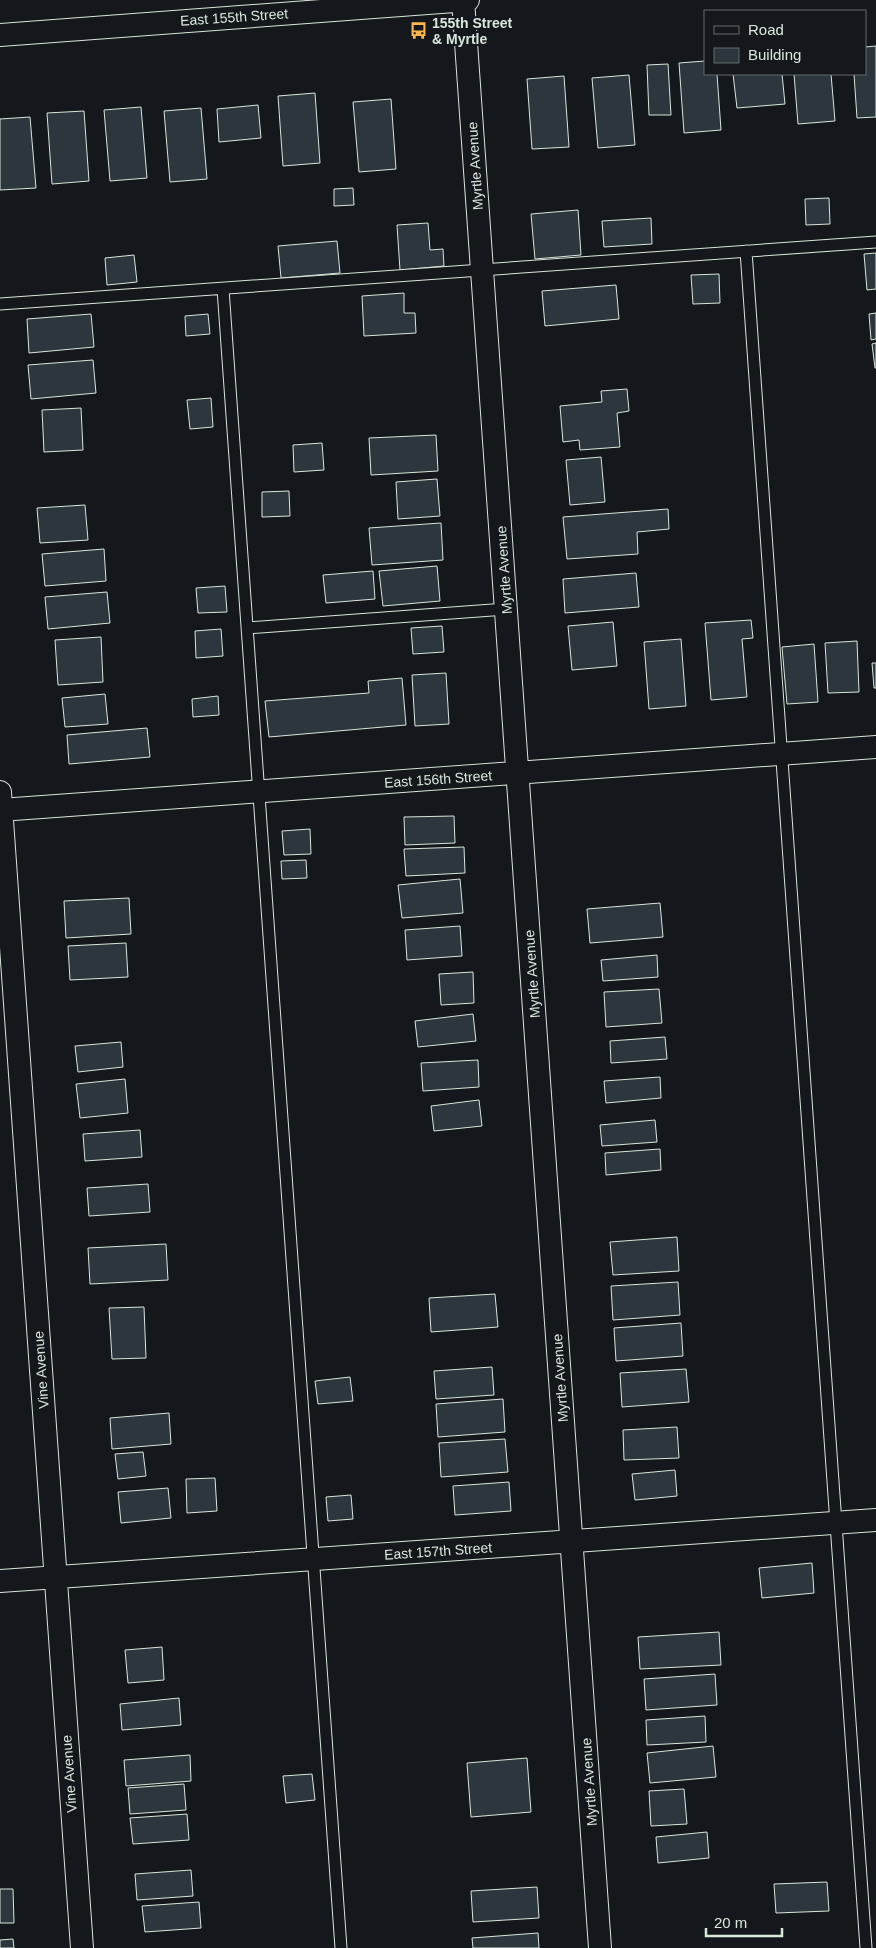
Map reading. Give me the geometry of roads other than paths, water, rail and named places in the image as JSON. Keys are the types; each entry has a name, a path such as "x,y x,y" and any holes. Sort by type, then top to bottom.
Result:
{"street":[{"name":"Myrtle Avenue","path":"463,0 600,1948"},
{"name":"East 155th Street","path":"0,35 468,0"},
{"name":"East 156th Street","path":"0,804 259,792 876,747"},
{"name":"Vine Avenue","path":"0,804 82,1948"},
{"name":"East 157th Street","path":"0,1581 876,1520"}],"lane":[{"path":"0,304 876,242"},
{"path":"746,251 866,1948"},
{"path":"223,289 341,1948"},
{"path":"247,628 506,609"}],"place":[{"name":"155th Street & Myrtle","path":"418,31"}]}
